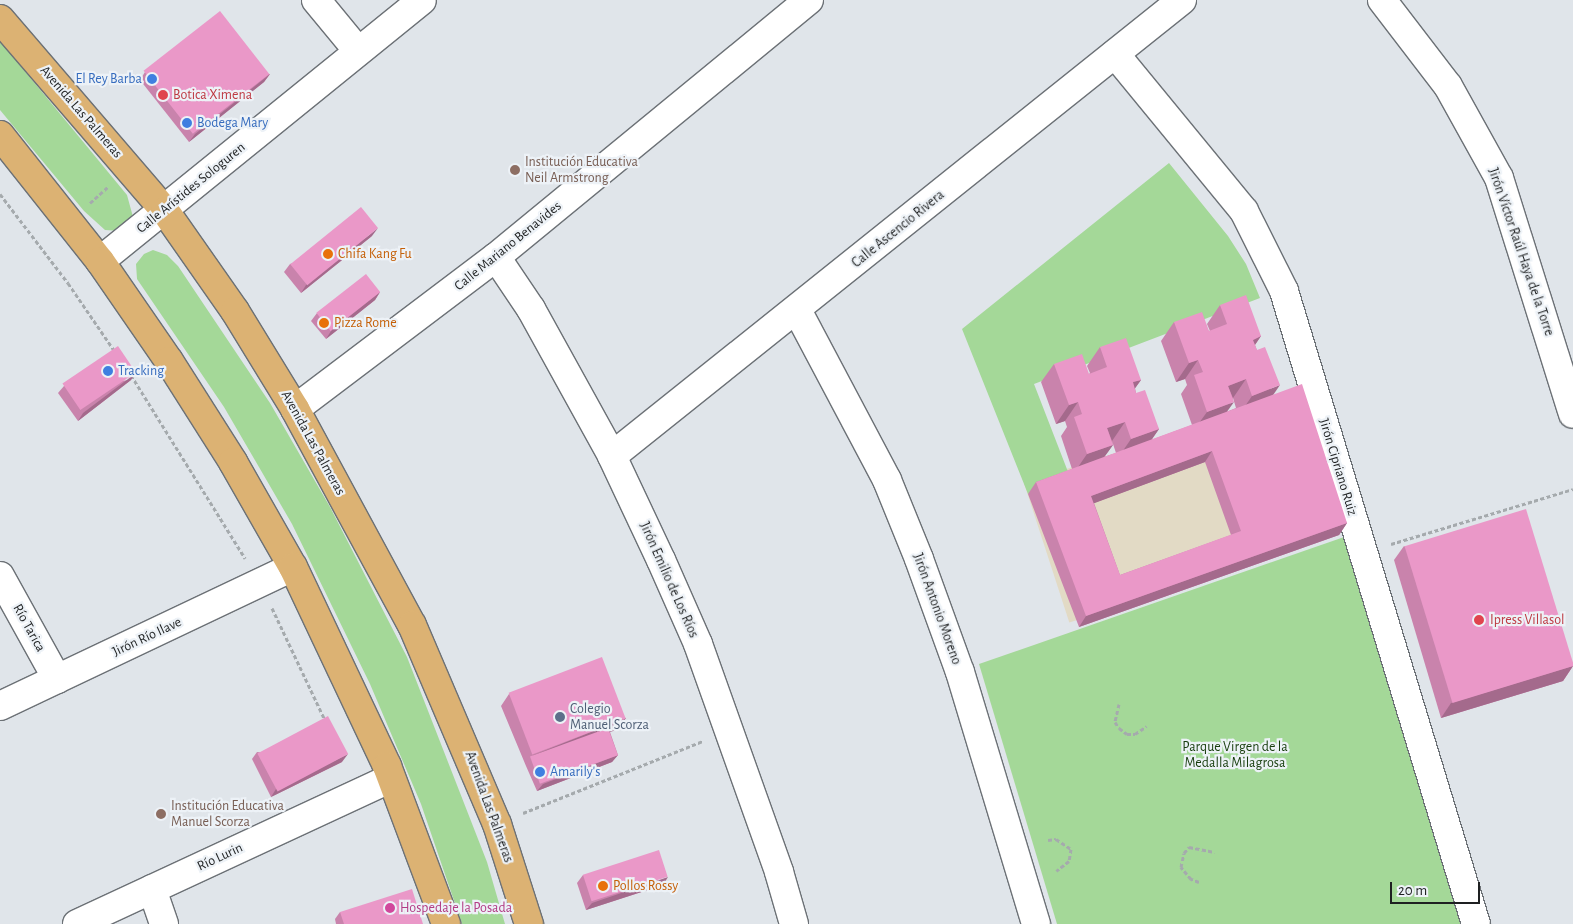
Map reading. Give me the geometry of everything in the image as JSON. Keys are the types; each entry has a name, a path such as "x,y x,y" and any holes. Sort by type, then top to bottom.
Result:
{"main road":[{"name":"Avenida Las Palmeras","path":"0,18 165,211 235,311 295,408 412,626 497,824 529,924"},
{"path":"0,135 100,261 169,360 233,462 293,567 391,778 446,924"}],"street":[{"path":"316,0 358,51"},
{"name":"Calle Arístides Sologuren","path":"100,261 165,211 422,0"},
{"name":"Calle Mariano Benavides","path":"295,408 496,257 809,0"},
{"name":"Calle Ascencio Rivera","path":"612,456 797,310 1182,0"},
{"name":"Jirón Víctor Raúl Haya de la Torre","path":"1382,0 1448,86 1499,178 1573,414"},
{"name":"Jirón Cipriano Ruiz","path":"1115,54 1244,211 1267,251 1284,291 1476,924"},
{"name":"Jirón Emilio de Los Ríos","path":"496,257 531,309 612,456 698,644 794,924"},
{"name":"Jirón Antonio Moreno","path":"797,310 887,480 919,559 960,672 1036,924"},
{"name":"Jirón Río Ilave","path":"0,706 293,567"},
{"name":"Río Tarica","path":"0,576 57,679"},
{"name":"Río Lurin","path":"76,924 391,778"},
{"path":"152,889 164,924"}],"path":[{"path":"0,194 68,283 120,360"},
{"path":"126,368 260,583 327,724"},
{"path":"1364,552 1573,488"},
{"path":"1119,704 1115,722 1127,734 1135,734 1147,726"},
{"path":"497,824 729,730"},
{"path":"1048,840 1064,842 1070,849 1068,861 1056,870"},
{"path":"1199,882 1191,879 1181,867 1184,853 1190,847 1215,852"}],"shaded area":[{"path":"1294,395 1339,535 1069,623 1024,483"}],"green space":[{"path":"0,41 127,195 133,217 121,231 105,230 84,211 0,110"},
{"path":"1169,163 1228,236 1246,264 1260,298 1034,384 1070,477 1028,494 962,329"},
{"path":"153,250 167,255 178,266 270,403 330,507 407,657 487,862 505,924 462,924 421,804 370,684 292,524 224,407 137,279 136,264 144,254"},
{"name":"Parque Virgen de la Medalla Milagrosa","path":"1347,536 1464,924 1057,924 979,664"}],"building":[{"path":"220,11 269,74 193,134 144,71"},
{"name":"Chifa Kang Fu","path":"361,207 378,228 307,285 290,264"},
{"path":"366,274 380,292 331,331 316,313"},
{"path":"1246,295 1261,336 1253,340 1257,350 1265,347 1280,385 1252,396 1246,379 1228,386 1234,402 1207,412 1194,375 1203,372 1198,360 1189,363 1174,322 1202,312 1209,331 1227,324 1220,305"},
{"path":"1126,338 1141,380 1133,382 1136,393 1145,390 1159,429 1131,439 1125,422 1107,428 1113,445 1087,454 1074,417 1082,414 1078,402 1069,405 1054,364 1082,354 1089,374 1107,367 1100,347"},
{"path":"118,346 136,373 80,410 62,383"},
{"path":"1302,384 1347,523 1086,616 1036,482","holes":["1212,451 1241,531 1120,575 1091,496"]},
{"name":"Ipress Villasol","path":"1526,509 1573,666 1452,703 1405,546"},
{"name":"Colegio Manuel Scorza","path":"602,657 626,719 532,754 509,693"},
{"path":"328,716 348,754 278,792 257,754"},
{"path":"608,728 618,755 540,784 530,756"},
{"path":"659,850 668,877 592,901 583,875"},
{"name":"Hospedaje la Posada","path":"412,889 423,924 344,924 340,912"}],"place":[{"name":"El Rey Barba","path":"152,79"},
{"name":"Botica Ximena","path":"163,95"},
{"name":"Bodega Mary","path":"187,123"},
{"name":"Institución Educativa Neil Armstrong","path":"515,170"},
{"name":"Chifa Kang Fu","path":"328,254"},
{"name":"Pizza Rome","path":"324,323"},
{"name":"Tracking","path":"108,371"},
{"name":"Ipress Villasol","path":"1479,620"},
{"name":"Colegio Manuel Scorza","path":"560,717"},
{"name":"Amarily's","path":"540,772"},
{"name":"Institución Educativa Manuel Scorza","path":"161,814"},
{"name":"Pollos Rossy","path":"603,886"},
{"name":"Hospedaje la Posada","path":"390,908"}]}
